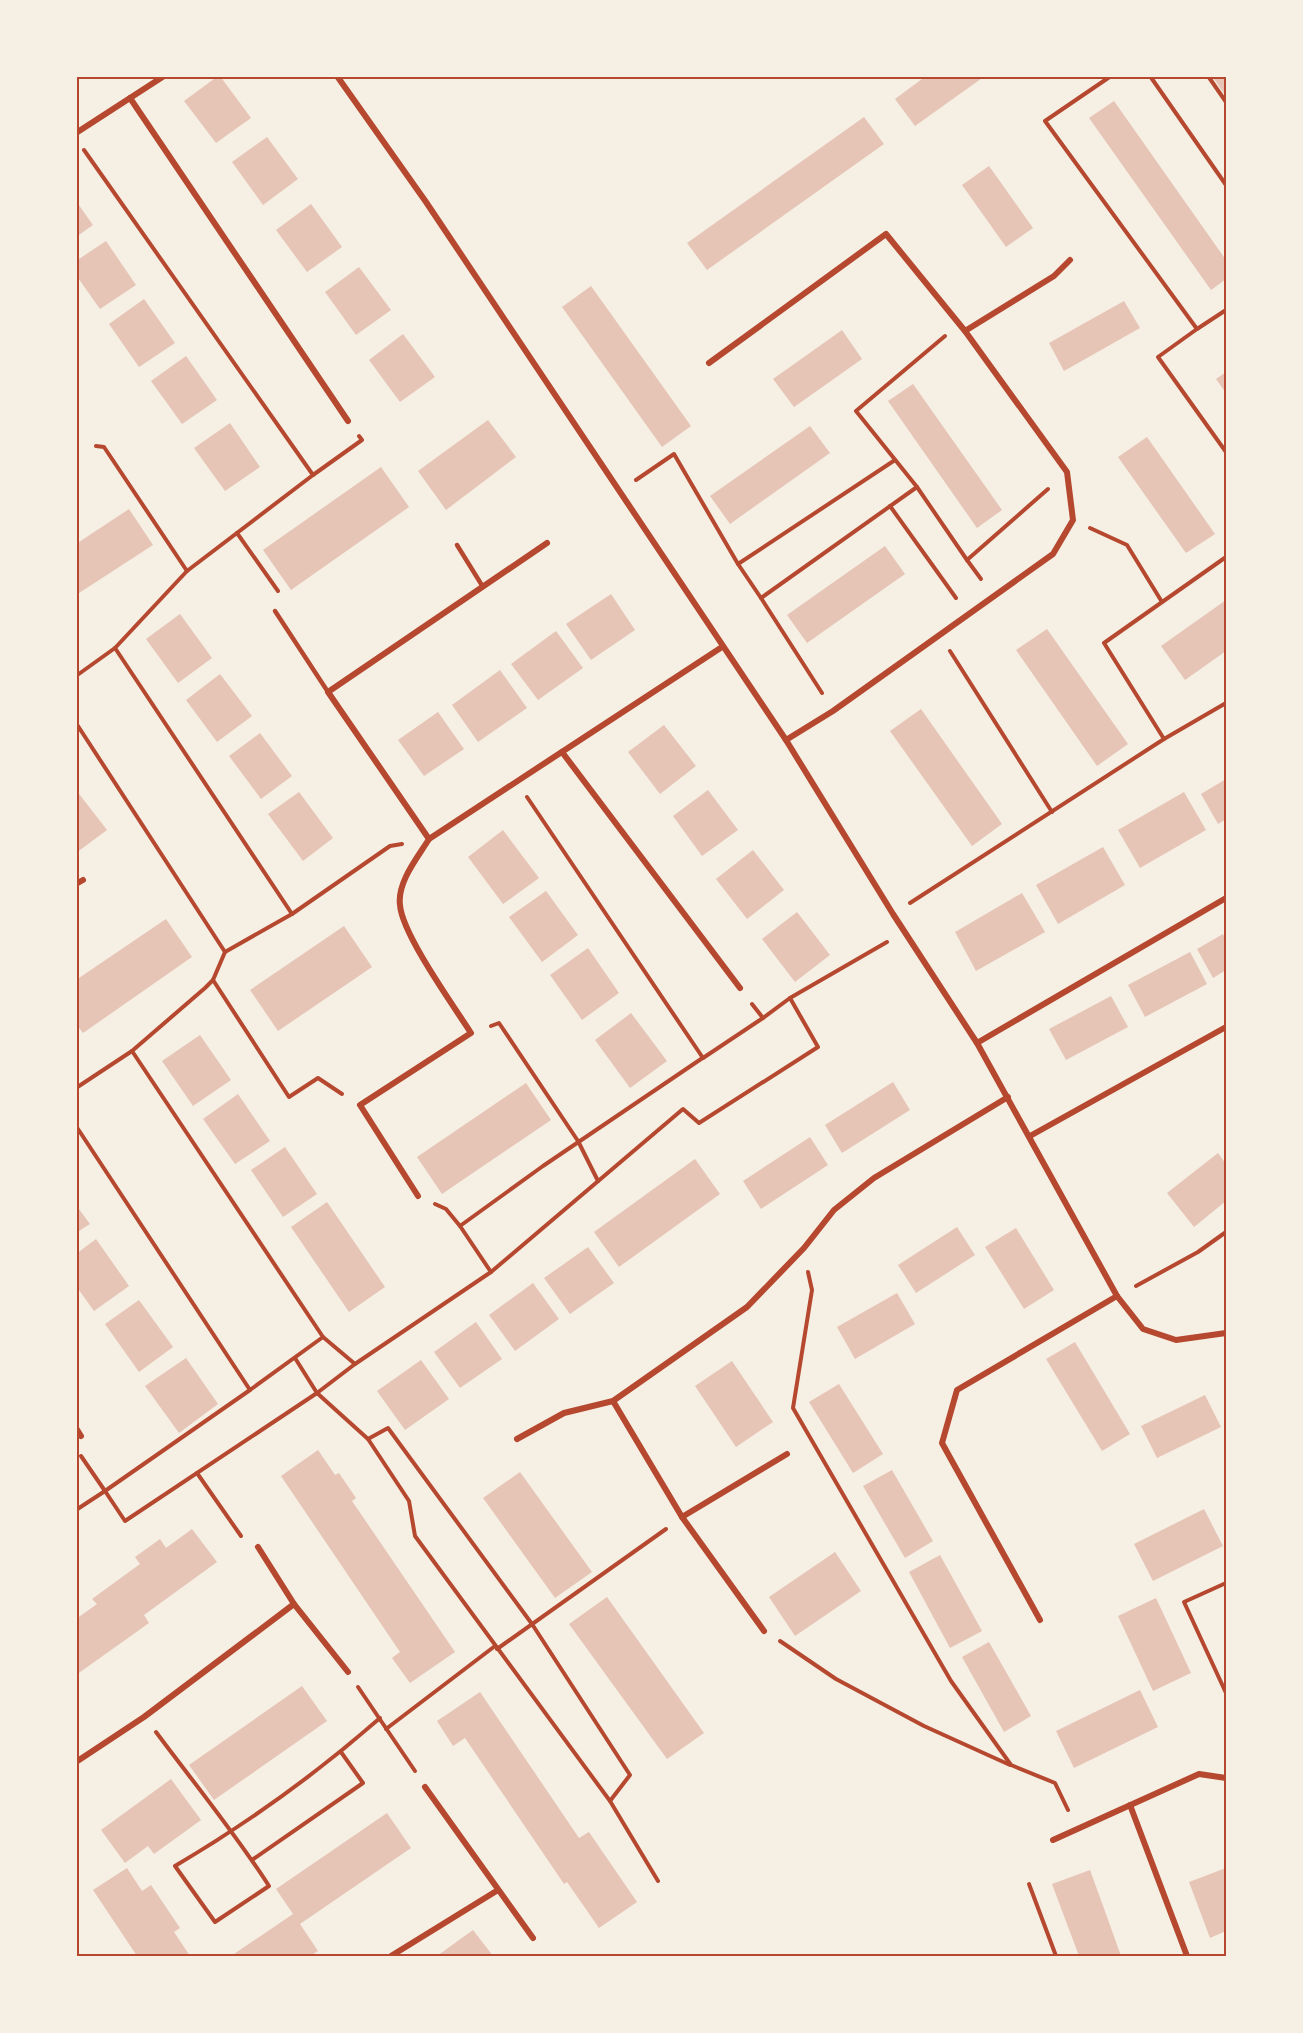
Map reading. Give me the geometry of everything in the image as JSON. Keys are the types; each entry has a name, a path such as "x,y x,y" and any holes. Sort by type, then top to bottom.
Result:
{"street":[{"path":"76,133 164,76"},
{"path":"337,76 426,202 786,740 893,914 977,1042 1117,1296 1143,1329 1165,1337 1176,1340 1227,1333"},
{"path":"130,98 348,421"},
{"path":"709,363 886,234 960,324 1067,472 1073,520 1053,554 833,711 786,740"},
{"path":"965,331 1054,276 1070,260"},
{"path":"429,839 328,692 547,543"},
{"path":"418,1196 360,1105 471,1033 406,929 399,904 406,878 429,839 723,647"},
{"path":"562,752 740,988"},
{"path":"977,1042 1227,898"},
{"path":"1030,1136 1227,1027"},
{"path":"517,1439 564,1413 613,1401 747,1307 804,1248 834,1209 874,1178 1008,1097"},
{"path":"1040,1620 942,1443 957,1390 1117,1296"},
{"path":"613,1401 682,1517 764,1631"},
{"path":"76,1428 81,1436"},
{"path":"682,1517 787,1454"},
{"path":"258,1547 294,1604 348,1672"},
{"path":"76,1762 144,1717 294,1604"},
{"path":"1053,1840 1199,1773 1227,1778"},
{"path":"425,1787 533,1938"},
{"path":"1130,1805 1187,1956"},
{"path":"391,1956 498,1890"}],"lane":[{"path":"457,545 483,587"},
{"path":"275,611 328,692"}],"path":[{"path":"1111,76 1045,121 1197,329"},
{"path":"1150,76 1227,185"},
{"path":"1208,76 1227,102"},
{"path":"83,149 313,475"},
{"path":"1227,309 1158,357 1227,452"},
{"path":"960,324 856,411 916,487 967,560 1067,472"},
{"path":"77,675 115,648 187,571 362,440 348,421"},
{"path":"77,443 104,447 187,571"},
{"path":"619,491 674,454 738,564 833,711"},
{"path":"738,564 895,460"},
{"path":"761,598 916,487"},
{"path":"890,506 969,615"},
{"path":"1073,520 1127,545 1162,602"},
{"path":"237,533 279,593 275,611"},
{"path":"1164,739 1104,643 1227,557"},
{"path":"940,635 1052,812"},
{"path":"115,648 292,914"},
{"path":"893,914 1164,739 1227,703"},
{"path":"76,723 225,952"},
{"path":"517,782 705,1057"},
{"path":"76,1088 132,1051 213,980 225,952 292,914 390,846 429,839"},
{"path":"460,1226 578,1141 790,998 905,932"},
{"path":"213,980 289,1096 318,1078 360,1105"},
{"path":"740,988 763,1018"},
{"path":"81,1436 78,1453 125,1521 317,1393 355,1364 491,1272 683,1109 699,1123 818,1047 790,998"},
{"path":"471,1033 499,1023 578,1141 598,1181"},
{"path":"132,1051 323,1337 355,1364"},
{"path":"76,1126 250,1390"},
{"path":"418,1196 446,1209 491,1272"},
{"path":"1117,1296 1198,1252 1227,1232"},
{"path":"804,1248 812,1290 793,1408 951,1681 1011,1765"},
{"path":"76,1510 323,1337"},
{"path":"295,1358 317,1393 368,1439 409,1501 415,1536 610,1801 658,1881"},
{"path":"368,1439 388,1428 532,1624 630,1775 610,1801"},
{"path":"197,1473 239,1535 258,1547"},
{"path":"387,1729 496,1647 682,1517"},
{"path":"1227,1583 1184,1602 1227,1693"},
{"path":"764,1631 836,1680 924,1726 1056,1783 1077,1829"},
{"path":"348,1672 425,1787"},
{"path":"144,1717 231,1833 252,1860 269,1886 215,1922 175,1866 231,1833 341,1752 380,1718"},
{"path":"252,1860 363,1783 341,1752"},
{"path":"1029,1884 1056,1956"}],"building":[{"path":"218,76 251,118 216,143 184,101"},
{"path":"926,76 985,76 915,126 895,99"},
{"path":"1212,76 1226,76 1225,95"},
{"path":"1114,101 1226,260 1226,279 1211,290 1089,118"},
{"path":"864,117 884,144 707,270 687,243"},
{"path":"267,137 298,179 263,205 232,162"},
{"path":"989,166 1033,228 1006,247 962,185"},
{"path":"76,201 93,225 76,237"},
{"path":"311,204 342,247 307,272 276,230"},
{"path":"106,241 136,285 100,309 76,275 76,261"},
{"path":"359,267 391,310 356,335 325,292"},
{"path":"591,286 691,426 662,447 562,307"},
{"path":"144,299 175,343 139,367 109,324"},
{"path":"1124,301 1140,328 1064,371 1049,343"},
{"path":"842,330 862,359 794,407 773,379"},
{"path":"403,334 435,377 400,402 369,360"},
{"path":"186,356 217,400 182,424 151,381"},
{"path":"1226,372 1226,393 1216,379"},
{"path":"913,384 1002,510 977,528 888,401"},
{"path":"488,420 516,457 446,510 418,471"},
{"path":"230,423 260,467 225,491 194,448"},
{"path":"810,426 830,453 730,524 710,496"},
{"path":"1147,437 1215,534 1186,553 1118,457"},
{"path":"381,467 409,507 291,590 263,550"},
{"path":"129,509 153,545 76,595 76,544"},
{"path":"885,546 905,574 807,643 787,615"},
{"path":"611,594 635,630 591,660 566,624"},
{"path":"1226,600 1226,651 1185,680 1161,646"},
{"path":"180,614 212,658 178,683 146,639"},
{"path":"1047,629 1128,744 1097,766 1016,650"},
{"path":"556,631 583,668 538,700 511,664"},
{"path":"500,670 527,708 478,742 452,705"},
{"path":"220,674 252,716 217,742 186,700"},
{"path":"921,709 1002,824 972,846 890,731"},
{"path":"438,712 464,749 424,776 398,740"},
{"path":"664,725 696,766 660,794 628,752"},
{"path":"260,733 292,776 261,799 229,756"},
{"path":"1226,779 1226,819 1218,824 1201,794"},
{"path":"76,790 107,830 76,853"},
{"path":"708,790 738,830 702,856 673,816"},
{"path":"299,792 333,838 303,861 268,814"},
{"path":"1184,792 1206,830 1140,868 1118,830"},
{"path":"503,830 539,878 503,904 468,857"},
{"path":"1103,847 1125,885 1058,924 1036,885"},
{"path":"753,850 784,890 747,919 716,879"},
{"path":"546,891 578,935 542,962 509,917"},
{"path":"1022,893 1045,932 976,971 955,932"},
{"path":"797,912 830,955 795,982 762,939"},
{"path":"166,919 192,957 83,1033 76,1024 76,980"},
{"path":"344,926 372,967 278,1031 250,990"},
{"path":"1223,934 1226,941 1226,970 1213,978 1197,949"},
{"path":"588,948 619,993 582,1020 550,975"},
{"path":"1190,952 1207,984 1145,1017 1128,985"},
{"path":"1111,996 1128,1027 1066,1060 1049,1029"},
{"path":"631,1013 667,1061 630,1088 595,1040"},
{"path":"200,1035 231,1080 193,1106 162,1061"},
{"path":"893,1082 910,1110 842,1153 825,1125"},
{"path":"526,1083 551,1120 442,1194 417,1157"},
{"path":"238,1094 270,1141 235,1164 203,1119"},
{"path":"810,1137 828,1165 761,1209 743,1181"},
{"path":"285,1147 317,1194 283,1217 251,1170"},
{"path":"1218,1153 1226,1164 1226,1201 1194,1227 1167,1193"},
{"path":"695,1159 720,1194 619,1267 594,1232"},
{"path":"327,1202 385,1287 349,1312 291,1227"},
{"path":"76,1205 90,1224 76,1233"},
{"path":"957,1227 975,1255 916,1293 898,1265"},
{"path":"1016,1228 1054,1290 1024,1309 985,1247"},
{"path":"96,1239 129,1286 94,1311 76,1286 76,1254"},
{"path":"588,1247 614,1283 570,1314 544,1278"},
{"path":"533,1283 559,1319 515,1351 489,1315"},
{"path":"897,1293 915,1324 855,1359 837,1327"},
{"path":"139,1300 173,1347 139,1372 105,1324"},
{"path":"476,1322 502,1359 460,1388 434,1352"},
{"path":"1075,1342 1130,1434 1102,1451 1046,1359"},
{"path":"186,1358 218,1404 179,1433 145,1386"},
{"path":"421,1360 449,1399 405,1430 377,1391"},
{"path":"732,1361 773,1422 736,1447 695,1386"},
{"path":"839,1384 883,1454 853,1473 809,1402"},
{"path":"1205,1395 1221,1427 1157,1458 1141,1426"},
{"path":"318,1450 335,1475 339,1473 356,1498 352,1501 455,1652 410,1683 392,1658 400,1652 281,1476"},
{"path":"892,1470 933,1541 905,1558 863,1486"},
{"path":"520,1472 592,1572 555,1598 483,1498"},
{"path":"1204,1509 1223,1546 1153,1581 1134,1544"},
{"path":"192,1529 217,1562 144,1615 149,1623 76,1675 76,1619 97,1604 92,1599 140,1564 135,1557 160,1539 166,1548"},
{"path":"835,1552 861,1591 795,1636 769,1597"},
{"path":"940,1555 982,1631 950,1648 909,1572"},
{"path":"607,1597 704,1733 667,1759 569,1624"},
{"path":"1156,1598 1191,1673 1153,1691 1118,1616"},
{"path":"989,1642 1031,1716 1004,1732 962,1657"},
{"path":"302,1686 327,1721 214,1800 189,1765"},
{"path":"1140,1690 1158,1727 1074,1768 1056,1731"},
{"path":"480,1692 579,1838 589,1832 637,1902 599,1928 567,1882 564,1884 465,1738 453,1746 437,1721"},
{"path":"171,1779 201,1820 154,1854 148,1846 125,1863 101,1830"},
{"path":"387,1813 411,1848 300,1924 318,1951 310,1956 231,1956 293,1914 276,1889"},
{"path":"127,1868 142,1891 151,1885 180,1928 174,1932 190,1956 137,1956 93,1890"},
{"path":"1226,1868 1226,1931 1210,1938 1189,1882"},
{"path":"1090,1870 1121,1956 1079,1956 1052,1884"},
{"path":"473,1930 493,1956 437,1956"}]}
